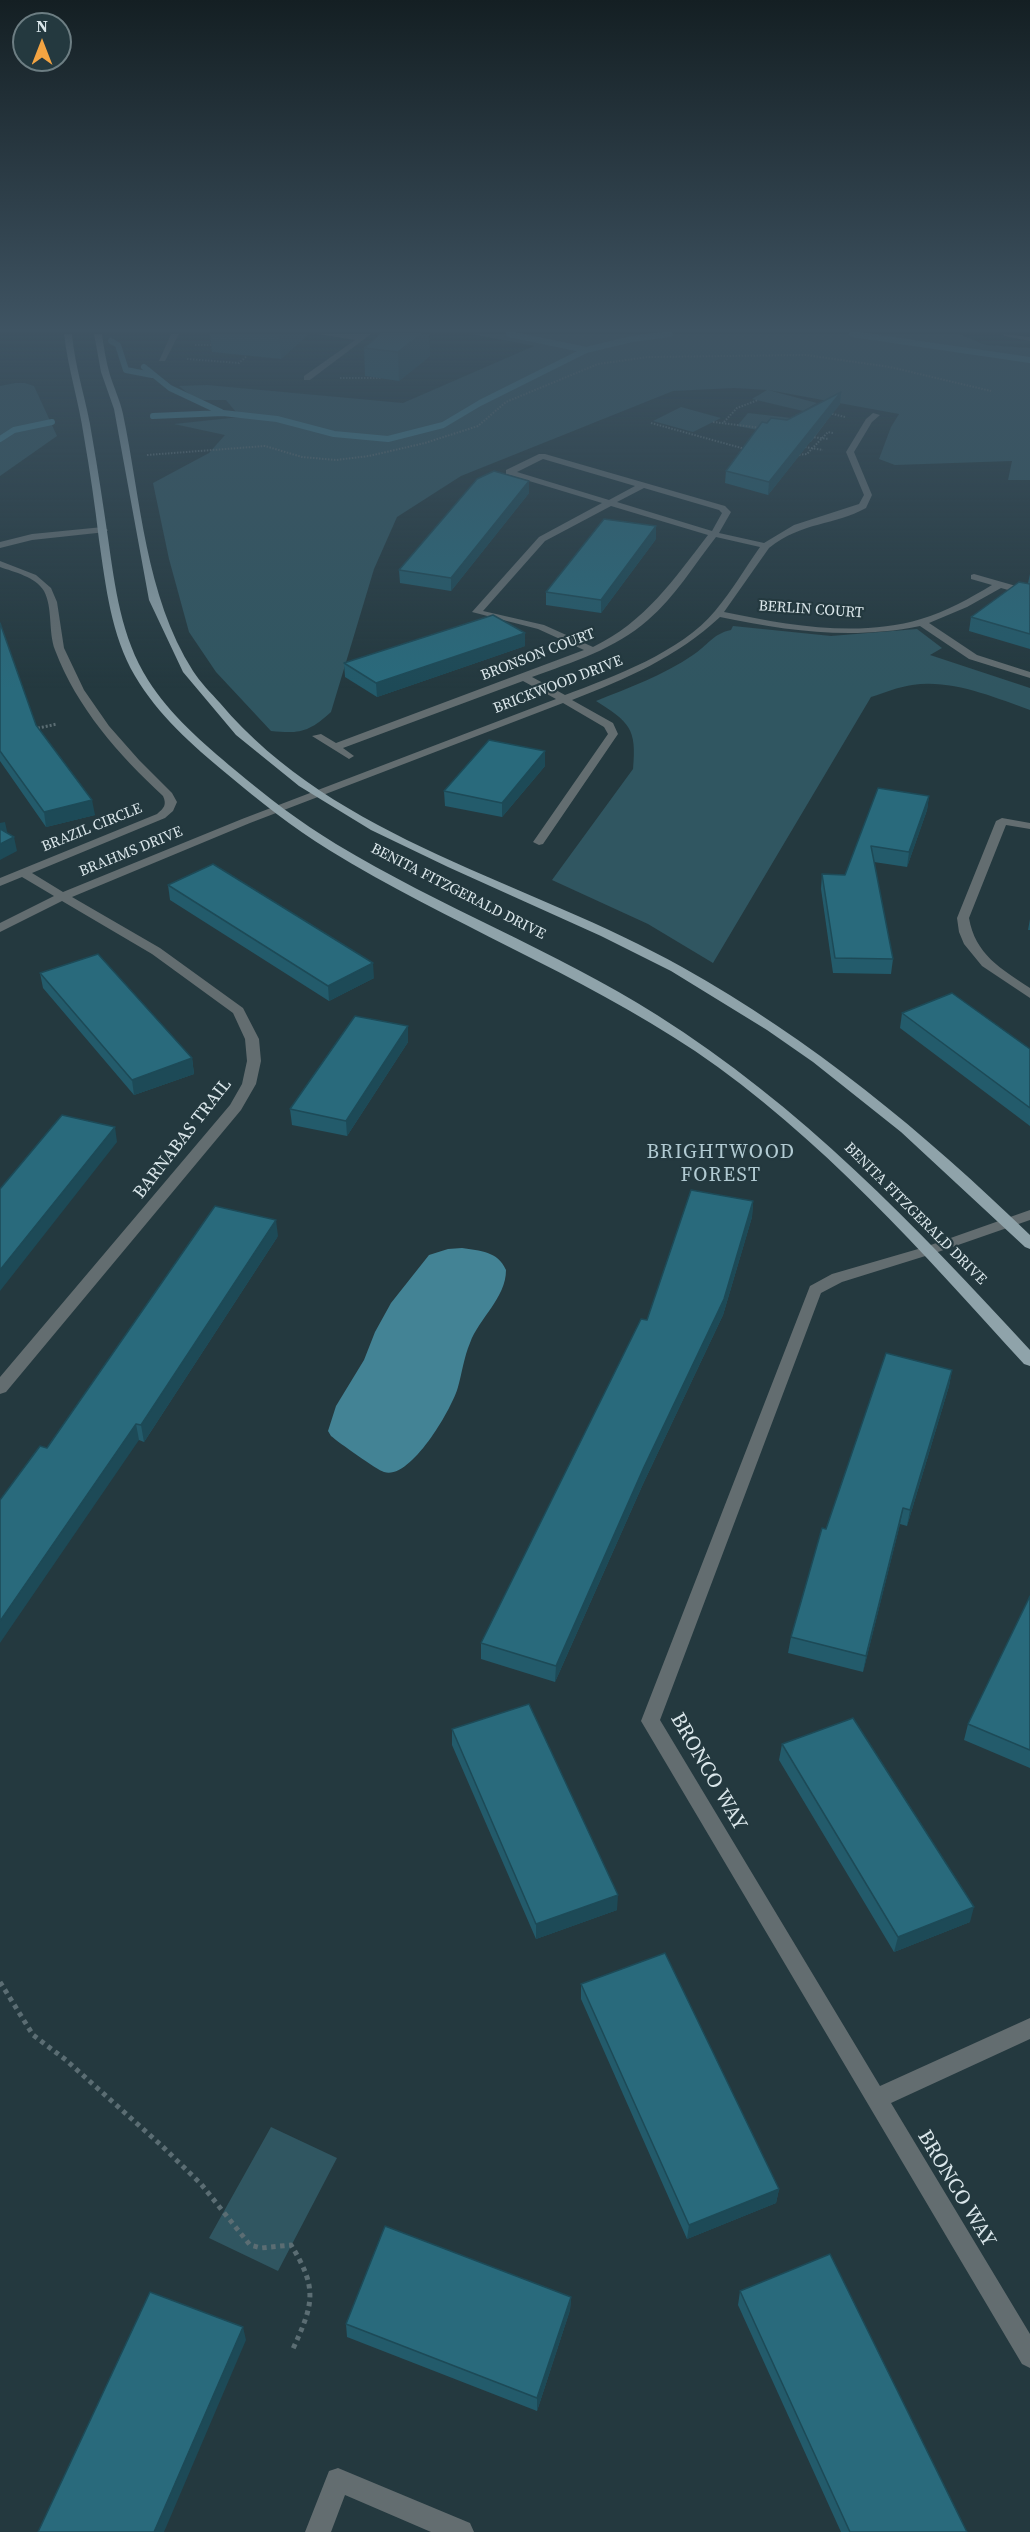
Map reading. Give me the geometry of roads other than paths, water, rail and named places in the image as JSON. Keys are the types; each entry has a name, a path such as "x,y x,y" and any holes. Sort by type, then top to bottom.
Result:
{"main road":[{"name":"BENITA FITZGERALD DRIVE","path":"91,452 112,592 133,663 164,710 200,747 276,809 335,848 410,890 597,985 669,1028 773,1104 858,1179 930,1250 1030,1360"},
{"name":"BENITA FITZGERALD DRIVE","path":"125,452 154,600 175,652 213,706 244,738 281,768 318,793 426,852 673,967 732,1002 793,1042 908,1129 1030,1244"}],"street":[{"name":"BRICKWOOD DRIVE","path":"276,809 565,700 647,665 696,634 718,614 766,546 789,529 863,506 868,495 850,452"},
{"path":"643,485 542,456 508,472 713,534 766,546"},
{"path":"594,651 542,627 477,612 542,539 643,485"},
{"name":"BRONSON COURT","path":"334,747 594,651 638,626 655,611 726,516 726,510 643,485"},
{"path":"0,545 32,537 103,530"},
{"name":"BRAZIL CIRCLE","path":"0,564 33,577 49,592 59,647 88,707 112,739 168,795 171,802 169,809 161,816 0,882"},
{"path":"974,577 1030,592"},
{"name":"BERLIN COURT","path":"718,614 783,626 818,629 873,629 921,622 960,608 1001,584"},
{"path":"921,622 973,657 1030,675"},
{"path":"524,677 609,725 613,734 539,842"},
{"path":"317,736 349,756"},
{"name":"BRAHMS DRIVE","path":"0,927 63,896 276,809"},
{"path":"1030,826 1002,821 963,918 964,929 973,950 990,967 1030,994"},
{"name":"BARNABAS TRAIL","path":"0,1388 236,1107 249,1084 254,1061 252,1039 238,1011 156,951 23,873"},
{"name":"BRONCO WAY","path":"1030,1215 930,1250 837,1278 815,1290 650,1721 1030,2356"},
{"path":"876,2099 1030,2028"},
{"path":"318,2532 339,2480 462,2532"}],"district":[{"name":"BRIGHTWOOD FOREST","path":"721,1164"}]}
